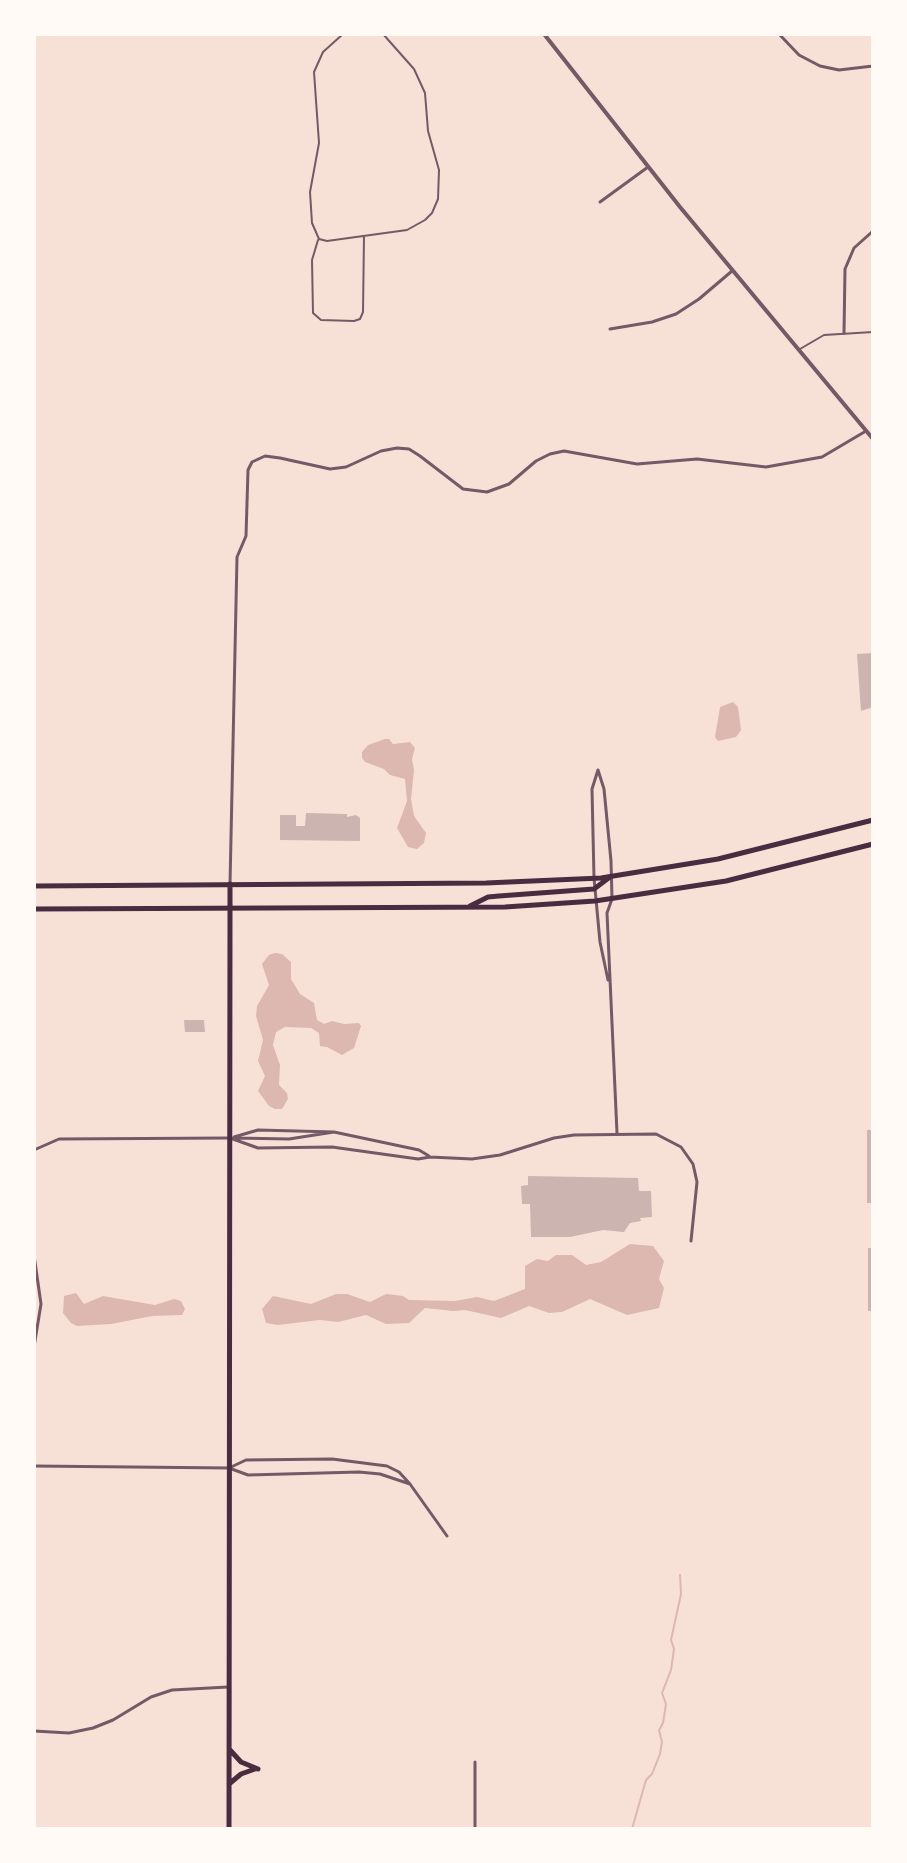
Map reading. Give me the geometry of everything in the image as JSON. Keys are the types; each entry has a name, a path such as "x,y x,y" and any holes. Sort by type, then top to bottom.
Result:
{"main road":[{"path":"34,886 486,883 610,877 718,859 873,820"},
{"path":"34,909 469,907 595,901 726,881 873,844"},
{"path":"469,907 488,897 594,889 610,877"},
{"path":"229,1829 230,884"},
{"path":"229,1749 241,1762 258,1769 241,1774 229,1785"}],"street":[{"path":"544,34 732,271 873,439"},
{"path":"779,34 799,55 820,66 839,70 873,66"},
{"path":"600,202 648,167"},
{"path":"844,333 845,269 854,248 873,231"},
{"path":"610,329 652,322 676,314 732,271"},
{"path":"230,884 237,557 246,536 248,470 259,458 280,458 330,469 346,467 381,451 409,449 463,489 487,492 509,484 536,461 564,451 637,464 697,459 766,467 822,457 867,431"},
{"path":"610,987 604,966 594,889 592,789 598,770 607,813 612,899 607,913 617,1133"},
{"path":"230,1138 258,1130 334,1132 419,1150 430,1157"},
{"path":"34,1150 51,1140 65,1138 289,1139 334,1132"},
{"path":"230,1138 258,1148 332,1147 418,1159 472,1159 500,1155 554,1138 617,1133 663,1135 689,1154 697,1182 691,1241"},
{"path":"34,1255 41,1304 34,1347"},
{"path":"229,1468 246,1460 347,1461 387,1466 399,1472 410,1484 447,1536"},
{"path":"34,1466 229,1468 248,1475 380,1474 410,1484"},
{"path":"34,1731 70,1733 93,1728 151,1697 172,1690 229,1687"},
{"path":"475,1762 475,1829"}],"lane":[{"path":"343,34 323,52 314,72 319,143 310,192 312,223 319,239 312,254 313,313 321,320 360,319 363,312 364,236"},
{"path":"319,239 331,241 407,230 432,213 440,184 428,131 422,83 414,69 383,34"},
{"path":"799,350 824,335 873,332"}],"shaded area":[{"path":"733,702 738,707 741,730 736,737 718,741 715,737 720,707"},
{"path":"385,739 393,744 410,742 415,748 411,799 414,816 426,833 424,843 417,849 408,847 397,828 407,801 405,779 390,775 362,758 362,752 368,745"},
{"path":"275,953 282,954 291,962 291,979 300,994 314,1003 317,1020 324,1024 332,1021 359,1023 361,1026 354,1048 342,1055 320,1046 319,1033 311,1028 285,1027 276,1032 273,1045 280,1065 279,1085 287,1093 288,1099 282,1109 269,1106 258,1091 265,1076 258,1061 263,1040 256,1016 257,1006 269,985 262,964"},
{"path":"630,1244 653,1246 664,1261 659,1279 664,1288 659,1308 627,1315 590,1299 562,1312 549,1313 529,1306 501,1318 465,1310 425,1308 409,1323 386,1324 366,1315 338,1322 320,1320 278,1325 266,1323 262,1309 273,1296 311,1304 336,1294 347,1294 370,1302 386,1294 409,1300 455,1301 477,1297 494,1301 525,1289 525,1266 537,1259 548,1261 556,1255 572,1255 586,1265 601,1262"},
{"path":"76,1293 84,1304 103,1296 155,1305 174,1299 181,1301 185,1309 182,1315 77,1326 63,1313 64,1296"}],"building":[{"path":"873,653 873,707 861,711 857,654"},
{"path":"306,813 356,815 360,818 360,841 280,840 280,815 296,815 296,826 305,826"},
{"path":"184,1020 204,1020 205,1032 185,1032"},
{"path":"867,1130 873,1130 873,1203 867,1203"},
{"path":"528,1176 638,1178 639,1191 651,1191 652,1217 630,1223 624,1232 603,1230 570,1237 531,1237 530,1204 522,1204 521,1186 528,1185"},
{"path":"868,1248 873,1248 873,1311 868,1311"}],"waterway":[{"path":"632,1829 646,1780 652,1774 660,1754 662,1742 659,1730 666,1704 662,1693 671,1670 674,1649 671,1640 681,1594 680,1575"}]}
